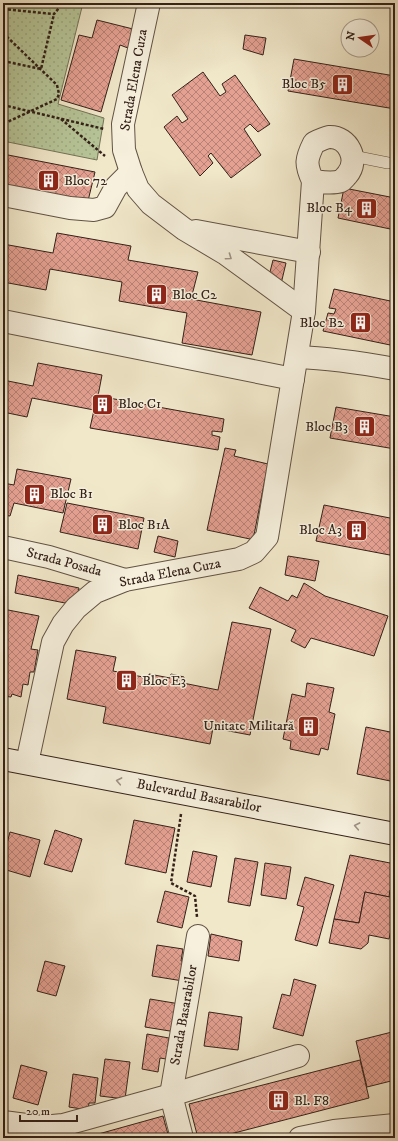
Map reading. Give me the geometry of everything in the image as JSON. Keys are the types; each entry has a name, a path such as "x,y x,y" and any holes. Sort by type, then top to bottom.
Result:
{"street":[{"name":"Strada Elena Cuza","path":"149,3 123,124 124,150 138,189 151,204 184,229 226,254 304,311"},
{"name":"Strada Elena Cuza","path":"27,763 53,642 63,624 76,608 94,592 125,580 239,559 254,552 267,537 304,311 313,181 308,171 307,156 314,143 328,137 341,140 350,147 353,156"},
{"path":"313,181 326,183 342,180 349,172 353,156"},
{"path":"3,195 55,206 94,210 105,207 116,187 131,172"},
{"name":"Strada Elena Cuza","path":"184,229 309,252"},
{"path":"3,321 293,378"},
{"path":"297,357 340,360 395,369"},
{"name":"Strada Posada","path":"3,547 49,556 125,580"},
{"name":"Bulevardul Basarabilor","path":"3,759 395,834"},
{"name":"Strada Basarabilor","path":"171,1095 198,936"},
{"path":"3,1122 42,1126 63,1125 171,1095 298,1056"},
{"path":"171,1095 182,1138"},
{"path":"300,1138 334,1131 395,1125"}],"lane":[{"path":"353,156 388,162"}],"path":[{"path":"40,69 54,14 63,3"},
{"path":"3,25 4,10 54,14"},
{"path":"3,33 57,85 59,94 56,99 3,124"},
{"path":"3,61 40,69"},
{"path":"3,105 124,134"},
{"path":"59,118 102,154 131,172"},
{"path":"184,794 171,883 195,896 198,936"}],"green space":[{"path":"3,3 83,3 58,104 104,118 97,160 3,141"}],"building":[{"path":"97,20 133,29 128,48 120,45 101,112 61,100 79,35 92,38"},
{"path":"245,35 266,38 263,55 243,49"},
{"name":"Bloc B5","path":"294,59 395,76 395,109 288,91"},
{"path":"203,72 220,96 226,92 222,84 235,75 270,124 258,132 250,124 244,129 261,155 231,178 211,153 208,156 213,163 200,176 164,127 177,116 182,123 188,119 172,95"},
{"name":"Bloc 72","path":"3,154 95,172 87,205 3,189"},
{"name":"Bloc B4","path":"344,188 395,198 395,230 338,218"},
{"name":"Bloc C2","path":"57,233 131,246 128,260 198,272 191,299 261,312 252,355 182,343 187,313 119,301 122,282 50,269 46,290 3,282 3,244 53,253"},
{"path":"273,260 286,263 281,284 268,280"},
{"name":"Bloc B2","path":"334,289 395,302 395,346 323,331 328,313 334,314 336,309 329,308"},
{"name":"Bloc C1","path":"38,363 102,375 98,396 224,419 222,432 212,431 212,435 220,437 218,450 90,428 94,410 32,398 27,417 3,412 3,380 33,386"},
{"name":"Bloc B3","path":"336,407 395,417 395,449 330,438"},
{"path":"225,448 236,450 234,456 268,464 254,535 250,539 207,530"},
{"name":"Bloc B1","path":"17,469 71,479 63,513 14,503 10,516 3,515 3,483 14,485"},
{"name":"Bloc B1A","path":"67,503 144,518 138,549 60,532"},
{"name":"Bloc A3","path":"324,505 395,519 395,556 316,541"},
{"path":"158,536 178,541 175,557 154,552"},
{"path":"288,556 319,561 315,581 285,575"},
{"path":"18,575 79,588 75,605 15,593"},
{"path":"304,583 325,596 388,616 374,656 311,638 305,648 291,641 296,630 249,608 260,587 288,601 292,595 297,598"},
{"path":"3,609 39,616 31,649 38,650 34,672 30,672 28,685 23,684 21,697 12,694 11,697 3,696"},
{"name":"Bloc E3","path":"232,622 271,629 250,735 213,728 210,744 103,723 106,707 67,699 76,650 116,657 113,671 148,678 149,674 170,678 171,674 184,677 183,683 218,690"},
{"name":"Unitate Militară","path":"307,683 334,688 329,712 335,714 328,750 321,748 319,755 290,749 291,741 283,739 292,694 305,697"},
{"path":"366,727 395,733 395,782 357,774"},
{"path":"134,820 175,828 166,873 125,864"},
{"path":"55,830 82,839 72,872 44,864"},
{"path":"10,832 40,840 30,877 3,869 3,858"},
{"path":"193,851 217,856 211,887 187,882"},
{"path":"350,855 395,864 395,891 390,890 389,897 365,892 359,923 334,919"},
{"path":"235,858 258,862 250,906 228,902"},
{"path":"265,863 291,867 286,899 261,895"},
{"path":"305,877 334,885 317,946 295,940 304,907 297,905"},
{"path":"165,891 189,897 182,928 157,922"},
{"path":"365,892 395,898 395,913 389,939 369,935 368,943 361,949 329,943 334,919 359,923"},
{"path":"211,934 242,941 239,961 208,956"},
{"path":"157,945 183,949 181,961 187,962 183,981 152,976"},
{"path":"45,961 65,966 56,996 37,991"},
{"path":"294,979 316,985 303,1036 273,1028 282,994 290,996"},
{"path":"150,999 180,1004 176,1032 145,1027"},
{"path":"209,1012 242,1017 238,1050 204,1046"},
{"path":"392,1032 395,1043 395,1080 367,1087 356,1041"},
{"path":"147,1034 169,1038 166,1059 160,1058 158,1072 142,1069"},
{"path":"105,1059 130,1062 125,1099 100,1096"},
{"name":"Bl. F8","path":"360,1060 369,1098 215,1138 198,1138 189,1104"},
{"path":"21,1065 47,1072 38,1105 13,1098"},
{"path":"73,1074 98,1078 95,1103 89,1103 88,1110 69,1107"},
{"path":"163,1116 169,1138 84,1138"}],"place":[{"name":"Bloc B5","path":"342,84"},
{"name":"Bloc 72","path":"48,181"},
{"name":"Bloc B4","path":"367,208"},
{"name":"Bloc C2","path":"156,295"},
{"name":"Bloc B2","path":"360,323"},
{"name":"Bloc C1","path":"102,404"},
{"name":"Bloc B3","path":"364,427"},
{"name":"Bloc B1","path":"35,494"},
{"name":"Bloc B1A","path":"102,525"},
{"name":"Bloc A3","path":"357,530"},
{"name":"Bloc E3","path":"127,681"},
{"name":"Unitate Militară","path":"309,726"},
{"name":"Bl. F8","path":"279,1101"}]}
